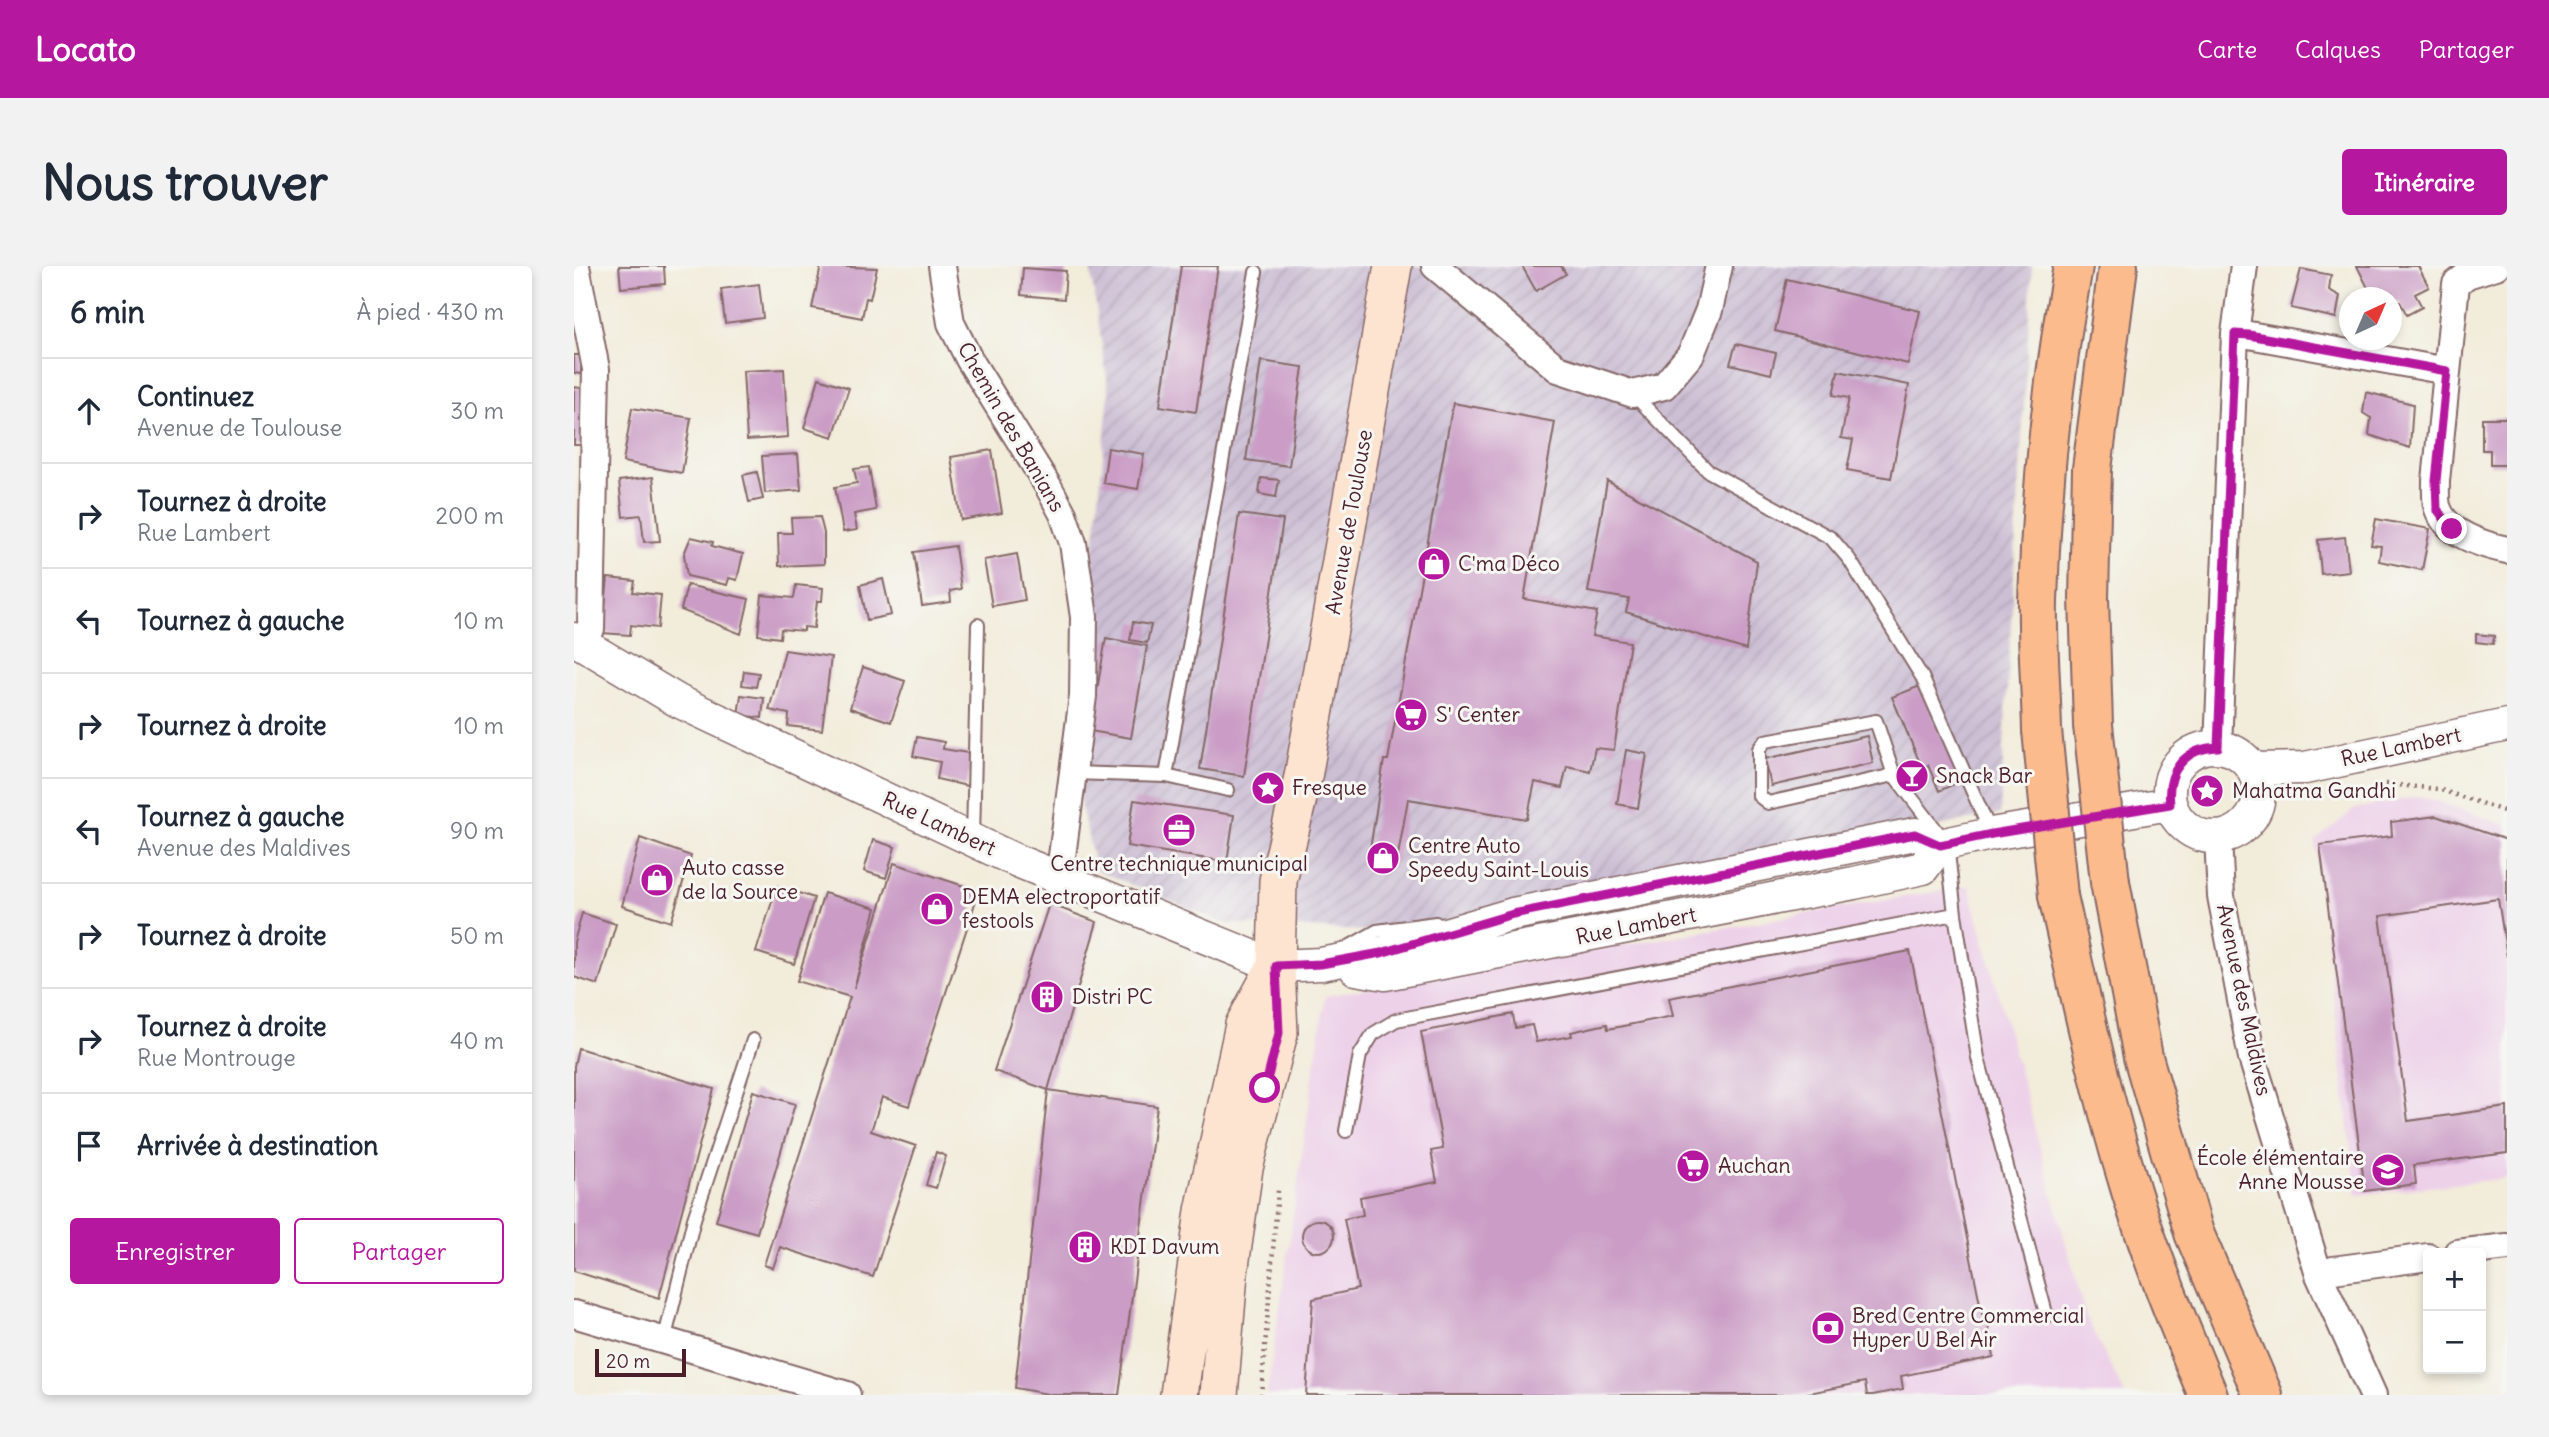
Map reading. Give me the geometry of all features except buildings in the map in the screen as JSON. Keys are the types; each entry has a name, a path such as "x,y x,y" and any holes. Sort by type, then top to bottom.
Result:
{"highway":[{"path":"2073,266 2063,322 2047,462 2038,603 2042,730 2058,896 2096,1068 2131,1192 2174,1313 2208,1395"},
{"path":"2118,266 2092,469 2089,598 2093,724 2110,882 2143,1057 2194,1233 2263,1395"}],"main road":[{"name":"Avenue de Toulouse","path":"1219,1395 1229,1273 1244,1168 1279,1033 1276,966 1278,880 1303,777 1393,266"},
{"name":"Avenue de Toulouse","path":"1179,1395 1204,1211 1244,1025 1276,966"}],"street":[{"path":"576,266 596,369 591,629 579,642"},
{"name":"Chemin des Banians","path":"942,266 951,323 1048,486 1063,514 1073,543 1084,617 1083,696 1059,879"},
{"path":"1435,266 1558,369 1633,394 1664,386 1691,354 1709,310 1719,266"},
{"path":"2218,747 2235,334 2245,266"},
{"path":"2496,266 2466,275 2456,284 2436,481 2437,509 2452,529 2490,546 2507,550"},
{"path":"2235,334 2447,371"},
{"name":"Rue Lambert","path":"579,642 678,701 973,840 1059,879 1276,966 1321,964 1381,953 1513,914 1915,834 1944,845 1992,834 2170,804"},
{"name":"Rue Lambert","path":"2253,769 2305,768 2507,725"},
{"path":"2218,747 2238,754 2253,769 2259,781 2260,794 2252,819 2242,829 2218,838 2193,833 2175,816 2170,804 2170,779 2175,768 2194,751 2218,747"},
{"name":"Avenue des Maldives","path":"2218,838 2221,896 2252,1058 2319,1275 2373,1395"},
{"name":"Rue Lambert","path":"1321,964 1385,974 1775,900 1923,868 1944,845"},
{"path":"2486,1250 2507,1247"},
{"path":"2319,1275 2333,1270 2423,1258"},
{"path":"574,1314 847,1395"}],"lane":[{"path":"1166,776 1256,272"},
{"path":"1633,394 1708,471 1831,538 1849,559 1922,677 1992,834"},
{"path":"973,840 978,625"},
{"path":"1894,775 1768,803 1759,796 1759,749 1765,741 1876,721 1894,775 1944,845 1978,1058 2047,1317"},
{"path":"1073,773 1166,776 1228,790"},
{"path":"1346,1131 1360,1055 1373,1034 1396,1020 1955,914"},
{"path":"664,1341 694,1219 753,1040"}],"path":[{"path":"2384,784 2438,789 2507,812"},
{"path":"1261,1395 1279,1177"}],"shaded area":[{"path":"1090,266 2032,266 2000,814 1394,933 1224,923 1096,870 1073,773 1109,392"},
{"path":"2420,796 2507,825 2507,1178 2357,1195 2315,841 2355,809"},
{"name":"Auchan","path":"1969,886 2086,1317 2125,1395 1267,1395 1325,996"}],"place":[{"name":"C'ma Déco","path":"1434,564"},
{"name":"S' Center","path":"1411,715"},
{"name":"Snack Bar","path":"1912,776"},
{"name":"Fresque","path":"1268,788"},
{"name":"Mahatma Gandhi","path":"2207,791"},
{"name":"Centre technique municipal","path":"1179,830"},
{"name":"Centre Auto Speedy Saint-Louis","path":"1383,858"},
{"name":"Auto casse de la Source","path":"657,880"},
{"name":"DEMA electroportatif festools","path":"937,909"},
{"name":"Distri PC","path":"1047,997"},
{"name":"Auchan","path":"1693,1166"},
{"name":"École élémentaire Anne Mousse","path":"2388,1170"},
{"name":"KDI Davum","path":"1085,1247"},
{"name":"Bred Centre Commercial Hyper U Bel Air","path":"1828,1328"}],"route":[{"path":"1265,1088 1279,1033 1276,966 1321,964 1381,953 1513,914 1915,834 1940,845 2170,804 2170,779 2175,768 2194,751 2218,747 2235,334 2447,371 2436,481 2437,509 2452,529"}]}
